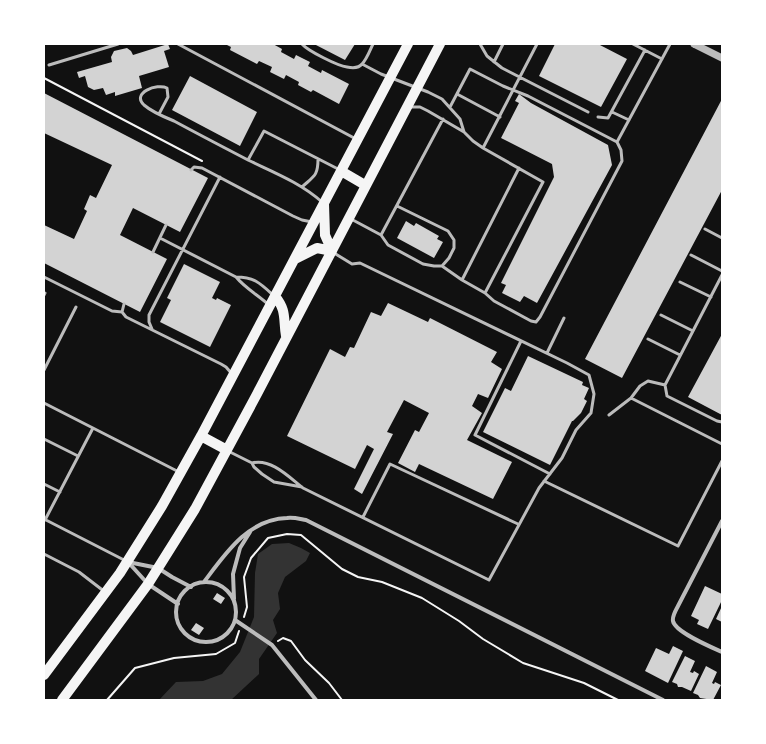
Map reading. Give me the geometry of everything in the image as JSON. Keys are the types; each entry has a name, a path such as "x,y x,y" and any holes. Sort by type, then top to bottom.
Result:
{"main road":[{"path":"44,675 128,562 156,517 233,376 408,44"},
{"path":"62,700 148,584 195,508 227,450 440,44"},
{"path":"341,171 365,185"},
{"path":"324,204 325,235 332,251"},
{"path":"295,259 317,248 332,251"},
{"path":"275,296 283,309 283,321 286,336"},
{"path":"201,436 227,450"}],"street":[{"path":"694,44 722,58"},
{"path":"204,582 220,560 237,541 253,528 270,521 287,518 306,520 663,700"},
{"path":"722,521 673,618 673,622 682,632 722,652"},
{"path":"234,601 229,592 221,586 204,582 191,587 179,600 176,609 177,619 187,636 196,641 215,641 224,636 231,629 235,620 236,610 232,574 240,548 253,528"},
{"path":"128,562 158,568 191,587"},
{"path":"128,562 148,584 178,604"},
{"path":"235,620 272,645 312,698 316,700"}],"lane":[{"path":"49,65 118,44"},
{"path":"178,44 357,140"},
{"path":"302,44 309,50 346,67 357,67 362,64 373,44"},
{"path":"480,44 487,56 494,62 520,78 588,112"},
{"path":"494,62 503,44"},
{"path":"484,148 537,44"},
{"path":"633,44 662,59"},
{"path":"617,142 670,44"},
{"path":"598,117 608,118 645,50"},
{"path":"362,64 390,78 442,100 460,119 464,132"},
{"path":"348,218 381,235 388,245 423,264 442,266 462,280 485,293 494,301 531,321 536,322 622,161 621,150 617,142 528,96 470,69 450,107"},
{"path":"160,114 168,97 167,88 157,86 143,92 140,96 140,100 143,104 160,114 248,160 302,187 312,193 324,204"},
{"path":"457,94 500,117"},
{"path":"406,107 420,107 428,110 464,132 473,141 484,148 543,182 485,293"},
{"path":"612,112 629,120"},
{"path":"381,235 443,119"},
{"path":"248,160 264,131 341,171"},
{"path":"302,187 316,175 318,159"},
{"path":"191,170 198,166 293,216 302,220 314,222"},
{"path":"462,280 519,168"},
{"path":"152,329 149,322 149,315 220,177"},
{"path":"397,206 448,231 454,240 454,248 449,258 442,266"},
{"path":"153,252 166,225"},
{"path":"705,229 722,238"},
{"path":"160,238 236,277 243,286 254,292 270,306"},
{"path":"252,463 259,461 265,462 281,471 303,488 489,580 538,488 562,458 576,430 591,412 594,394 589,376 547,353 360,263 352,264 332,251"},
{"path":"691,255 722,271"},
{"path":"722,275 665,385 667,396 717,421 722,422"},
{"path":"44,277 112,311 122,312 126,317 221,364 226,367 233,376"},
{"path":"236,277 248,277 262,284 275,296"},
{"path":"680,282 710,297"},
{"path":"122,312 124,304"},
{"path":"44,370 76,307"},
{"path":"661,315 693,331"},
{"path":"547,353 564,318"},
{"path":"648,340 680,355"},
{"path":"521,341 475,435 550,474"},
{"path":"44,358 49,360"},
{"path":"609,415 631,398 640,386 648,381 665,385"},
{"path":"631,398 722,444"},
{"path":"44,403 181,473"},
{"path":"93,428 45,519 128,562"},
{"path":"44,439 78,456"},
{"path":"227,450 252,463 254,467 262,474 274,482 303,488"},
{"path":"544,481 678,546 722,461"},
{"path":"363,517 390,464 518,524"},
{"path":"44,484 60,492"},
{"path":"44,554 79,572 106,593"}],"path":[{"path":"44,78 203,161"},
{"path":"107,700 135,668 174,658 216,654 235,643 243,626 247,607 244,577 251,558 268,538 287,534 302,535 342,570 358,577 382,582 422,598 522,663 584,683 618,700"},
{"path":"272,645 283,638 291,640 305,660 329,683 342,700"}],"shaded area":[{"path":"289,543 310,553 306,561 285,577 278,593 280,609 273,620 277,633 259,659 259,674 231,700 159,700 176,682 203,681 222,674 240,652 254,617 255,573 258,554 272,544"}],"building":[{"path":"168,44 170,49 164,51 169,67 139,76 142,88 115,96 115,92 106,95 103,88 94,90 88,87 85,76 79,78 77,72 112,62 111,57 114,51 127,48 133,55"},
{"path":"225,44 273,44 282,49 281,52 294,59 296,55 310,62 308,66 321,73 322,70 349,84 339,104 313,90 311,92 298,85 299,82 286,75 284,79 270,72 272,67 259,61 257,64 230,50 231,47"},
{"path":"314,44 355,44 345,60"},
{"path":"555,44 598,44 627,59 601,107 539,76"},
{"path":"190,76 257,112 240,146 172,110"},
{"path":"44,93 208,178 180,232 133,208 120,235 167,259 140,312 44,263 44,225 74,239 87,211 84,209 90,195 96,198 112,165 44,133"},
{"path":"519,94 531,103 608,145 612,165 537,303 524,296 520,302 502,293 506,285 501,283 554,177 552,164 501,138 519,103 515,101"},
{"path":"722,99 722,190 622,378 585,359"},
{"path":"406,221 414,226 416,223 439,236 437,239 443,242 434,258 397,238"},
{"path":"184,264 220,282 212,298 216,300 217,298 231,305 210,347 160,322 171,300 167,298"},
{"path":"388,303 428,322 430,318 497,352 491,362 502,369 488,398 478,394 472,406 482,413 467,440 512,462 493,499 419,464 415,472 398,463 415,430 419,432 429,413 404,400 387,432 393,434 362,494 354,489 374,449 367,445 355,469 287,436 330,349 345,357 350,347 354,348 371,312 381,316"},
{"path":"722,334 722,415 688,397"},
{"path":"528,356 583,382 582,385 589,388 584,399 587,401 581,413 572,421 550,465 483,432 505,388 511,391"},
{"path":"705,586 722,594 722,600 708,629 697,624 699,620 691,616"},
{"path":"217,593 225,598 221,604 213,599"},
{"path":"722,606 722,622 716,619"},
{"path":"196,623 204,628 199,635 191,630"},
{"path":"673,646 683,651 668,683 645,671 656,648 669,654"},
{"path":"685,656 695,661 690,672 693,673 694,671 699,674 691,691 678,687 677,684 672,682"},
{"path":"706,666 717,672 712,683 714,684 715,682 721,685 713,700 700,698 698,695 693,693"}]}
